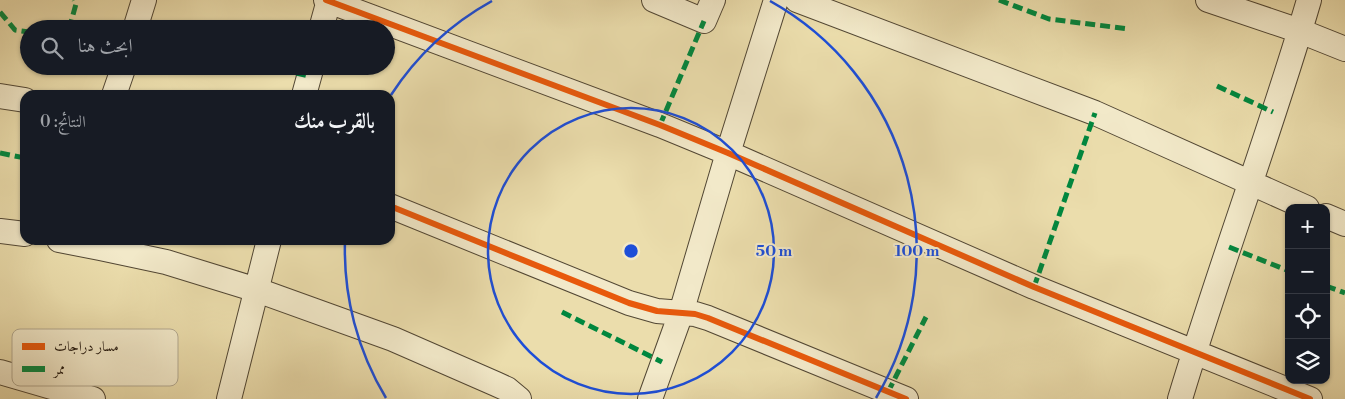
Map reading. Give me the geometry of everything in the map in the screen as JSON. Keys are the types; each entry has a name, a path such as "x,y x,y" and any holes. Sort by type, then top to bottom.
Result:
{"street":[{"path":"138,20 144,0"},
{"path":"323,20 328,0 381,20"},
{"path":"654,0 704,21 713,0"},
{"path":"650,399 680,313 776,0"},
{"path":"797,0 1095,113 1298,204"},
{"path":"1208,0 1300,31 1345,49"},
{"path":"1180,399 1309,0"},
{"path":"395,25 728,153 1034,287 1310,399"},
{"path":"116,90 121,75"},
{"path":"305,90 310,75"},
{"path":"0,96 20,99"},
{"path":"395,208 629,303 657,312 694,314 708,318 906,399"},
{"path":"1330,218 1345,224"},
{"path":"0,231 20,233"},
{"path":"85,245 166,262 256,290 393,339 496,384 519,399"},
{"path":"229,399 267,245"},
{"path":"37,386 93,399"}],"marked path":[{"path":"72,20 76,4 74,0"},
{"path":"999,0 1049,19 1129,29"},
{"path":"0,12 15,30 20,31"},
{"path":"660,125 704,21"},
{"path":"305,75 309,76"},
{"path":"1217,86 1273,112"},
{"path":"1034,287 1095,113"},
{"path":"0,153 20,157"},
{"path":"1229,247 1285,269"},
{"path":"1330,287 1345,293"},
{"path":"562,312 662,362"},
{"path":"888,392 926,317"}],"cycle path":[{"path":"326,0 379,20"},
{"path":"395,26 660,125 1034,287 1310,399"},
{"path":"395,208 629,303 657,311 695,314 708,318 906,399"}]}
